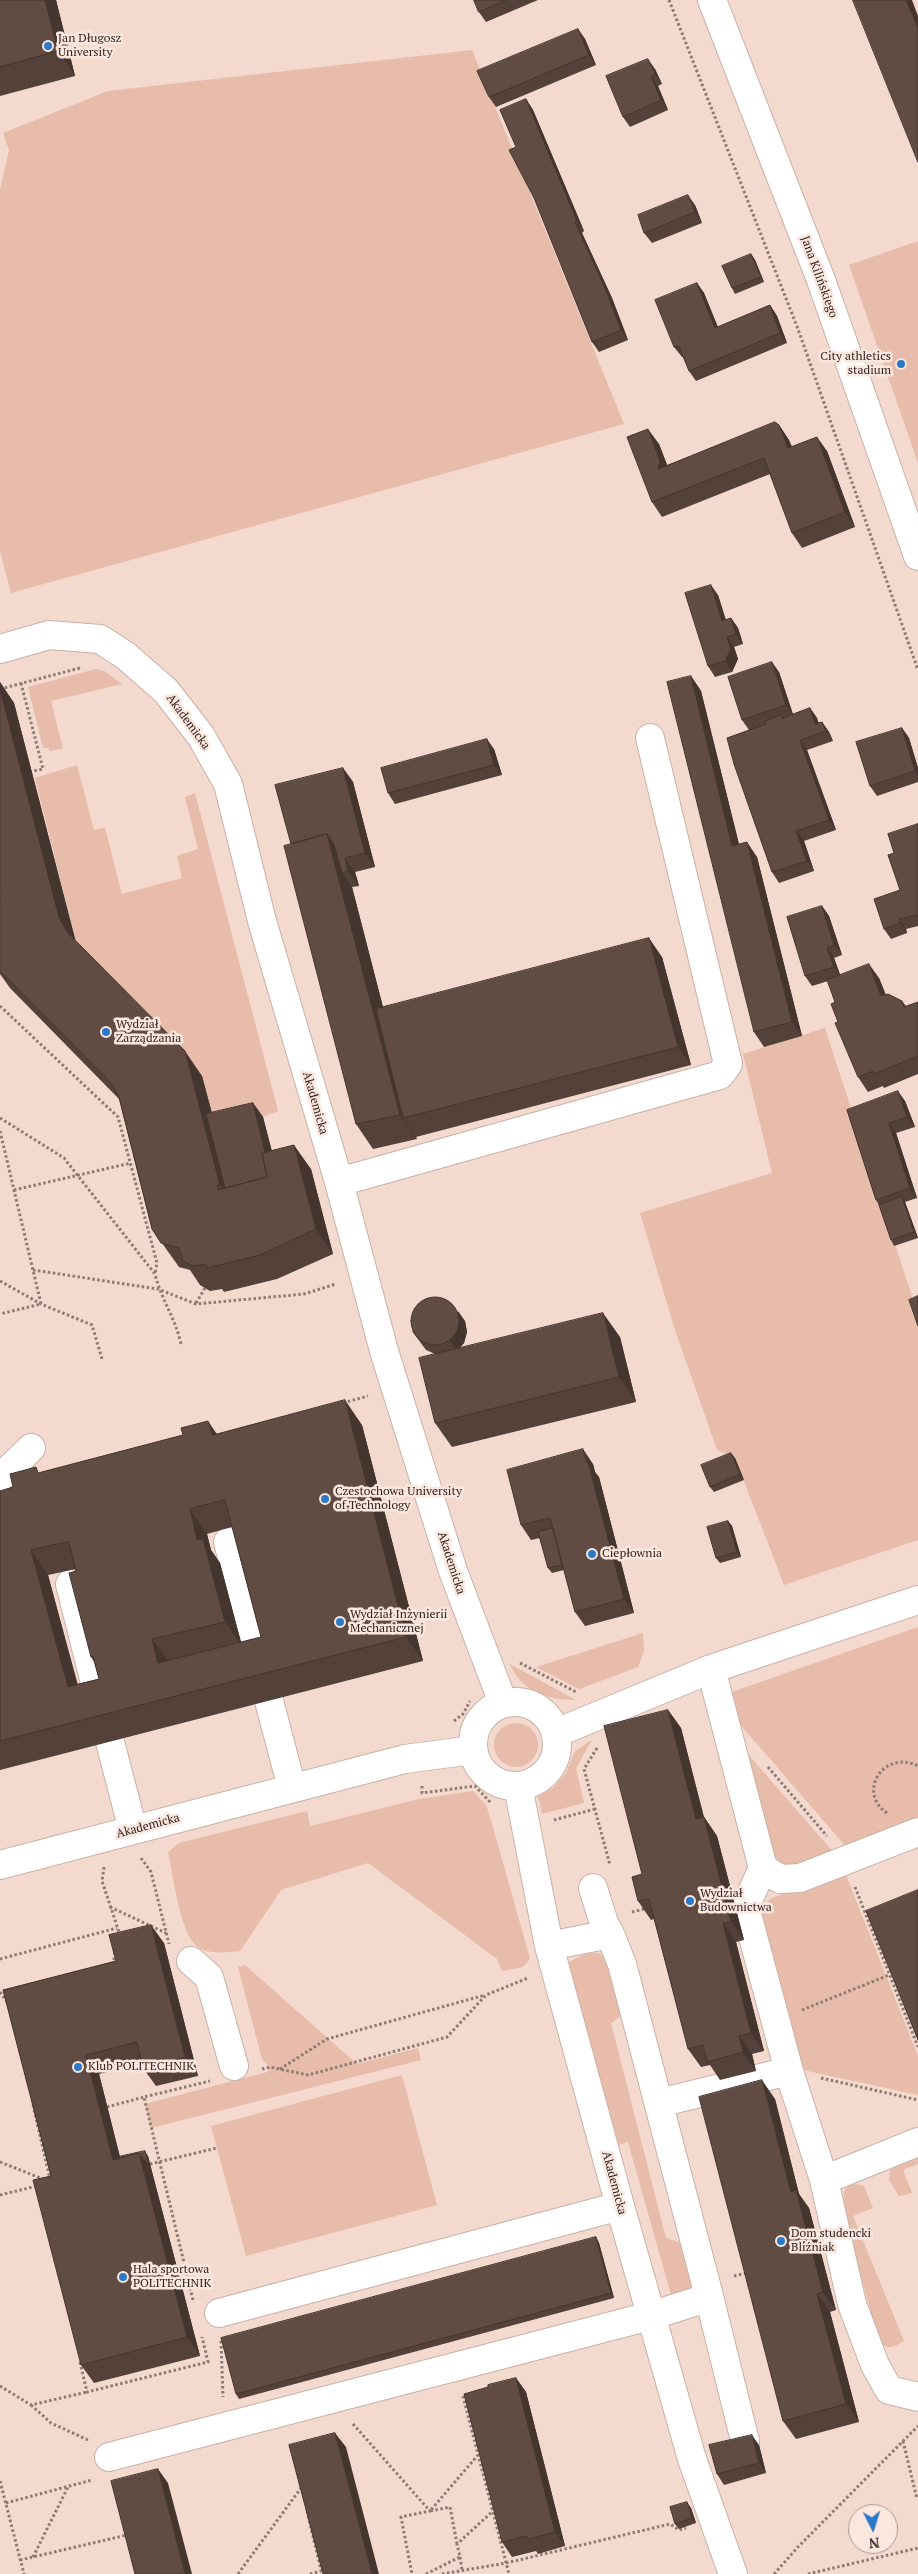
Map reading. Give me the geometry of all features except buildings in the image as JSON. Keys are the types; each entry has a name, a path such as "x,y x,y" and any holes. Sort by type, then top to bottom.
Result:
{"street":[{"name":"Jana Kilińskiego","path":"712,0 821,280 918,556"},
{"name":"Akademicka","path":"0,649 49,635 100,639 126,656 166,691 201,736 228,784 262,921 339,1182 384,1351 453,1571 503,1703"},
{"path":"339,1182 720,1075 728,1064 650,738"},
{"path":"0,1478 31,1448"},
{"path":"228,1542 260,1666"},
{"path":"70,1584 101,1707"},
{"path":"556,1733 711,1668 918,1600"},
{"path":"711,1668 764,1868 780,1879 800,1878 918,1832"},
{"path":"269,1701 292,1788"},
{"path":"503,1703 530,1704 542,1710 551,1721 556,1733 558,1747 555,1761 537,1781 518,1786 496,1783 485,1775 477,1763 472,1750 476,1726 487,1712 503,1703"},
{"path":"110,1742 133,1842"},
{"name":"Akademicka","path":"0,1865 133,1842 292,1788 405,1759 472,1750"},
{"name":"Akademicka","path":"518,1786 549,1946 650,2316 713,2520 733,2574"},
{"path":"764,1868 745,1907 789,2070 824,2180 852,2304 875,2365 889,2390 918,2397"},
{"path":"593,1888 604,1923 617,1924"},
{"path":"549,1946 617,1924"},
{"path":"617,1924 622,1964 708,2292 745,2442"},
{"path":"181,1956 208,1977 235,2072"},
{"path":"659,2103 789,2070"},
{"path":"824,2180 918,2142"},
{"path":"207,2311 620,2206"},
{"path":"102,2450 650,2316 696,2303 704,2299 708,2292"}],"path":[{"path":"669,0 798,329 918,670"},
{"path":"0,689 85,667"},
{"path":"21,684 43,769 33,771"},
{"path":"0,1006 118,1117 157,1263 155,1274 158,1290 176,1322 181,1344"},
{"path":"0,1118 64,1158 155,1274"},
{"path":"0,1130 41,1304"},
{"path":"14,1190 131,1163"},
{"path":"33,1270 158,1290 196,1304 304,1294 365,1276"},
{"path":"0,1281 41,1304 92,1325 102,1359"},
{"path":"196,1304 205,1288"},
{"path":"0,1314 41,1304"},
{"path":"334,1406 372,1396"},
{"path":"512,1659 579,1694"},
{"path":"449,1722 456,1720 463,1714 469,1706 470,1697"},
{"path":"599,1744 584,1769 610,1866"},
{"path":"890,1815 876,1802 874,1784 878,1775 891,1763 909,1762 918,1766"},
{"path":"546,1822 595,1810"},
{"path":"133,1842 151,1872 166,1933 181,1956"},
{"path":"109,1860 104,1867 102,1881 117,1928 117,1940 125,1938"},
{"path":"110,1907 166,1933"},
{"path":"617,1924 648,1908"},
{"path":"0,1959 117,1928"},
{"path":"150,1931 158,1929"},
{"path":"112,1969 115,1950"},
{"path":"776,2020 889,1975"},
{"path":"280,2069 327,2039 486,1995 531,1976"},
{"path":"0,1992 8,2004"},
{"path":"107,2106 235,2072 270,2067 308,2075 447,2037 486,1995"},
{"path":"789,2070 918,2100"},
{"path":"144,2097 159,2161 207,2311 224,2404"},
{"path":"31,2098 51,2182"},
{"path":"150,2164 217,2148"},
{"path":"0,2162 51,2182"},
{"path":"0,2195 51,2182"},
{"path":"37,2186 39,2196"},
{"path":"31,2405 208,2362 202,2336"},
{"path":"78,2354 88,2392"},
{"path":"0,2386 31,2405 51,2423 102,2450"},
{"path":"463,2396 509,2574"},
{"path":"352,2422 430,2511"},
{"path":"774,2574 797,2548 918,2426"},
{"path":"903,2440 917,2499"},
{"path":"430,2511 478,2454"},
{"path":"299,2480 304,2498"},
{"path":"0,2481 24,2574"},
{"path":"33,2557 69,2486"},
{"path":"238,2574 301,2488"},
{"path":"412,2574 401,2517 450,2506 462,2570"},
{"path":"306,2507 321,2572 310,2574"},
{"path":"457,2544 493,2511"},
{"path":"442,2574 506,2563 670,2524 679,2530 713,2520"},
{"path":"125,2526 129,2543"},
{"path":"20,2560 127,2535"},
{"path":"808,2574 918,2548"},
{"path":"426,2574 460,2557"}],"shaded area":[{"path":"472,50 624,424 11,593 0,551 0,190 9,150 3,133 108,91"},
{"name":"City athletics stadium","path":"918,241 918,463 849,265"},
{"path":"96,669 104,671 122,684 51,701 63,749 49,751 49,748 43,748 28,687"},
{"path":"77,765 94,830 105,828 122,894 182,878 177,856 198,849 185,797 195,793 278,1111 263,1117 216,1128 202,1076 76,942 35,778"},
{"path":"825,1028 918,1315 918,1540 784,1585 735,1458 717,1450 674,1327 640,1213 772,1173 743,1054"},
{"path":"918,1627 918,1820 848,1849 731,1714 726,1694"},
{"path":"643,1633 644,1651 638,1667 579,1689 536,1667"},
{"path":"510,1665 576,1700 565,1700 537,1693 522,1682"},
{"path":"516,1723 528,1727 534,1733 538,1745 534,1757 528,1763 516,1767 504,1763 498,1757 494,1745 498,1733 504,1727"},
{"path":"592,1740 576,1768 584,1803 542,1814 538,1796 553,1788 566,1773 575,1751"},
{"path":"740,1745 835,1854 801,1865 784,1864 776,1861 769,1855"},
{"path":"473,1791 486,1805 491,1820 530,1959 523,1967 502,1971 497,1959 368,1863 281,1890 240,1951 219,1952 203,1950 192,1940 186,1930 178,1903 168,1852 179,1843 307,1811 310,1826 419,1799"},
{"path":"844,1870 918,2056 918,2095 803,2070 761,1916 764,1906 770,1899"},
{"path":"586,1953 598,1953 609,1958 628,2011 611,2023 666,2238 688,2245 694,2285 689,2293 673,2302 628,2142 619,2145 568,1969 569,1962"},
{"path":"245,1965 357,2064 418,2048 421,2060 151,2128 145,2104 267,2072 270,2067 262,2059 238,1967"},
{"path":"402,2075 437,2205 246,2256 211,2126"},
{"path":"918,2158 918,2164 903,2170 912,2193 899,2196 889,2180 890,2170"},
{"path":"855,2184 864,2186 873,2208 853,2216 904,2341 891,2347 885,2346 879,2341 843,2211 844,2191 848,2186"}],"place":[{"name":"Jan Długosz University","path":"48,46"},
{"name":"City athletics stadium","path":"901,364"},
{"name":"Wydział Zarządzania","path":"106,1032"},
{"name":"Czestochowa University of Technology","path":"325,1499"},
{"name":"Ciepłownia","path":"592,1554"},
{"name":"Wydział Inżynierii Mechanicznej","path":"340,1622"},
{"name":"Wydział Budownictwa","path":"690,1901"},
{"name":"Klub POLITECHNIK","path":"78,2067"},
{"name":"Dom studencki Bliźniak","path":"781,2241"},
{"name":"Hala sportowa POLITECHNIK","path":"123,2277"}]}
